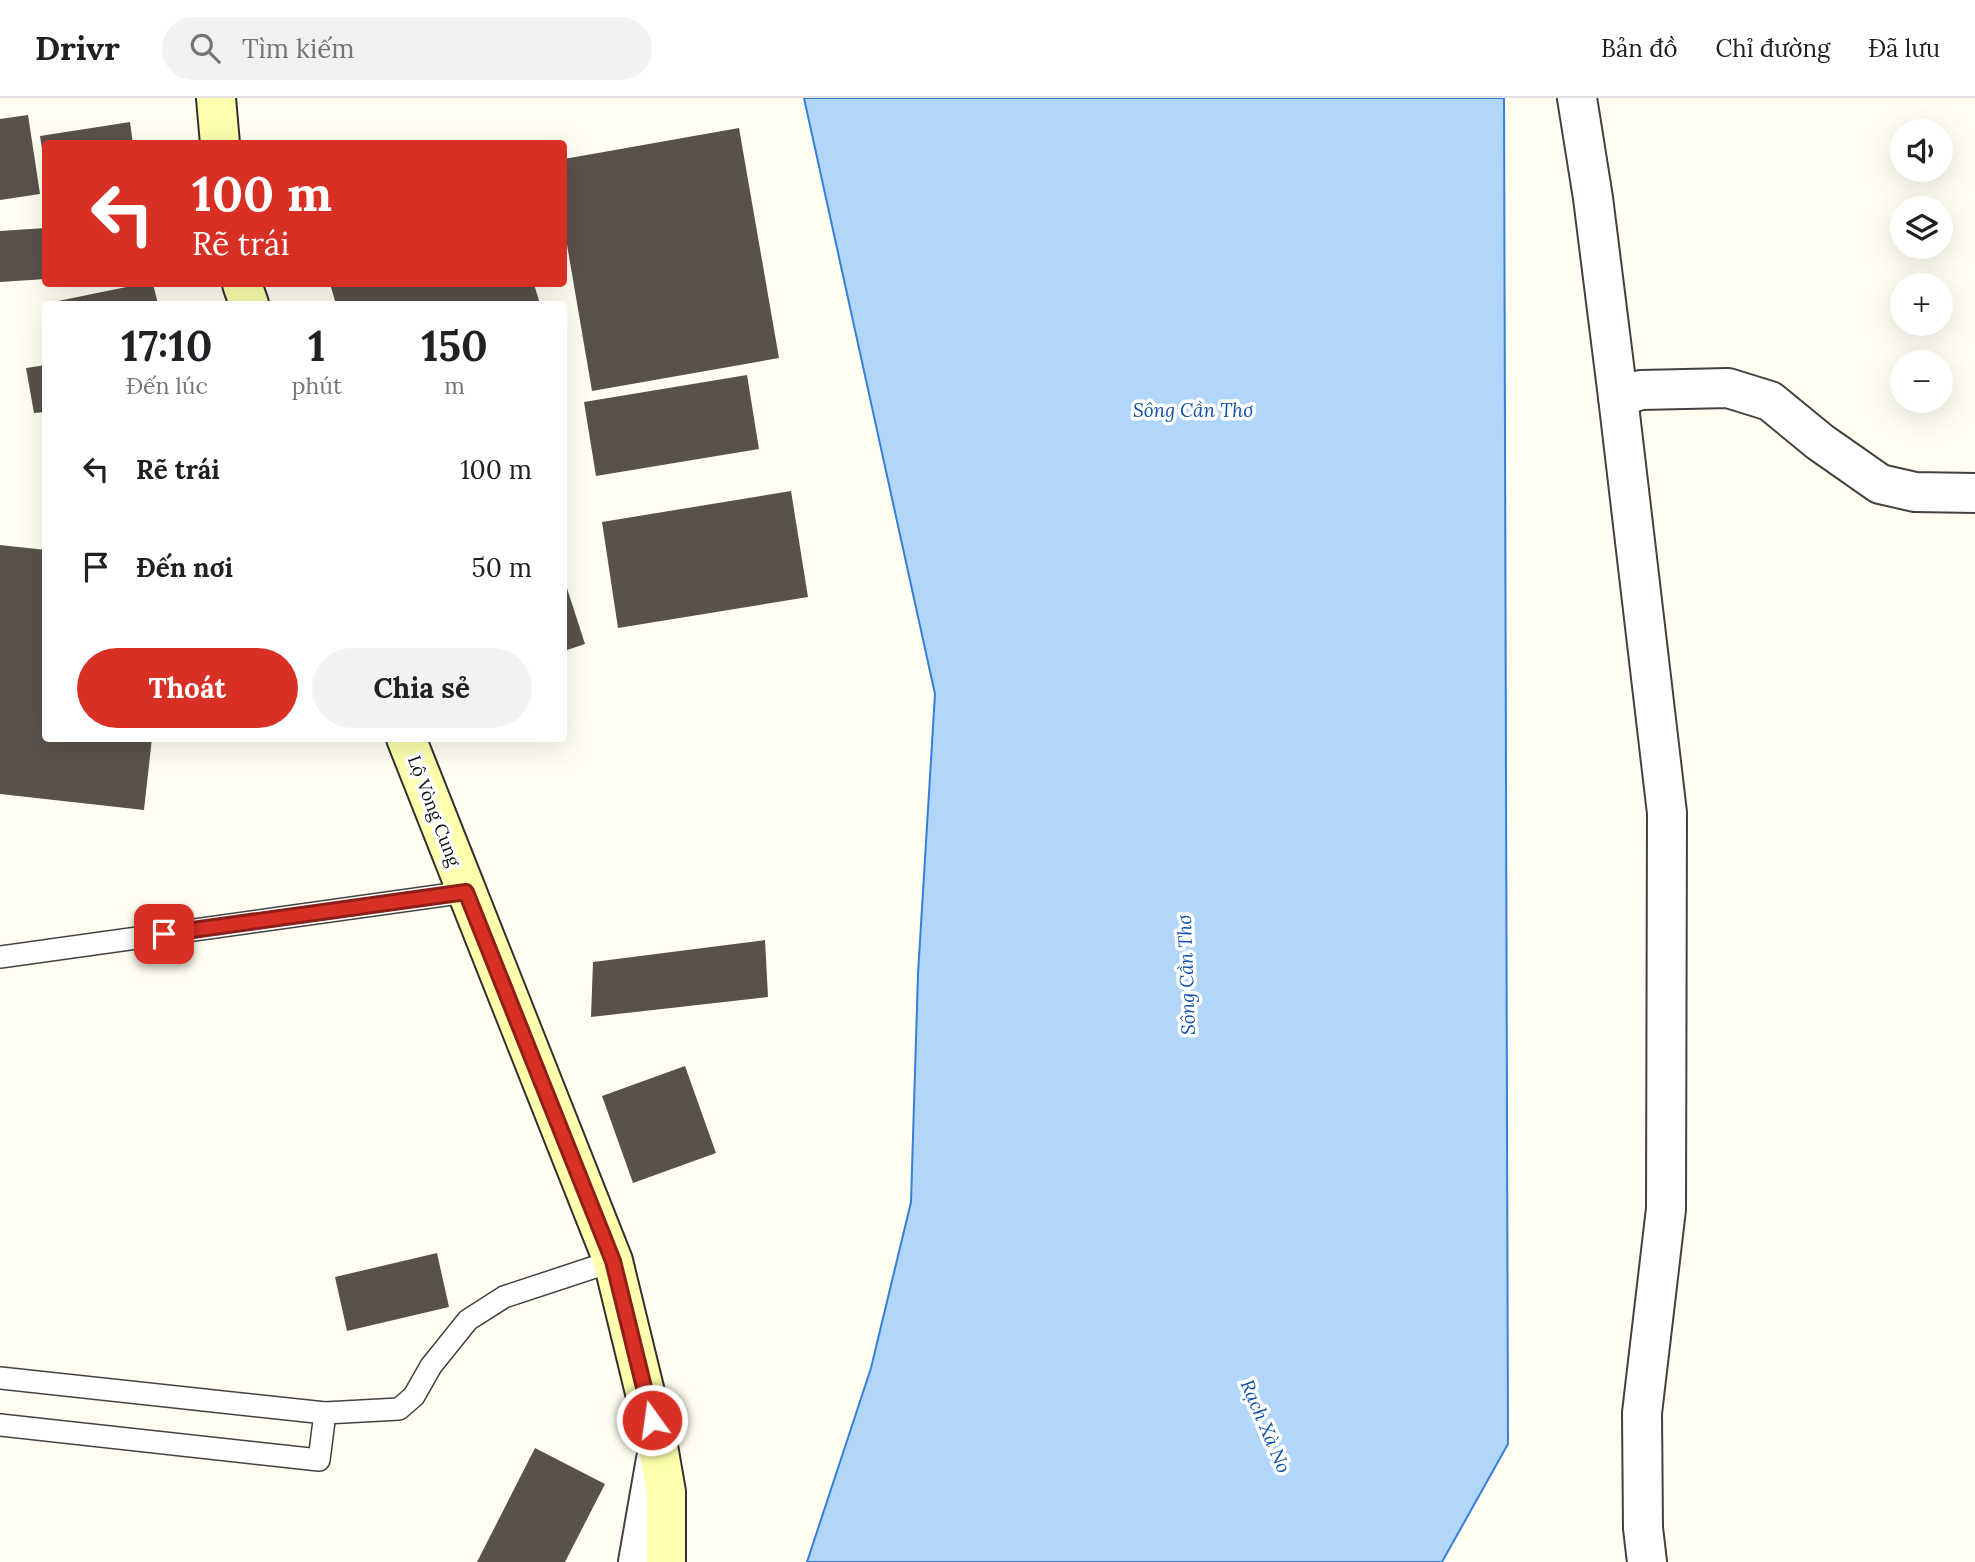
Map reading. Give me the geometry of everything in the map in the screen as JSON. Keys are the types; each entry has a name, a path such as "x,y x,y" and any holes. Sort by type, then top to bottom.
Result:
{"main road":[{"path":"215,98 220,140"},
{"name":"Lộ Vòng Cung","path":"408,742 613,1261 658,1446 666,1492 666,1562"}],"street":[{"path":"1577,98 1593,198 1667,813 1667,1209 1642,1413 1643,1528 1647,1562"},
{"path":"1618,397 1641,390 1728,388 1770,401 1820,442 1880,484 1915,492 1975,493"},
{"path":"638,1562 658,1446"}],"lane":[{"path":"0,957 466,892"},
{"path":"0,1378 325,1413 399,1409 414,1396 431,1366 468,1320 504,1297 613,1261"},
{"path":"0,1425 319,1460 325,1413"}],"water":[{"name":"Sông Cần Thơ","path":"804,98 1504,98 1508,1444 1442,1562 807,1562 871,1368 911,1202 918,974 935,694"}],"building":[{"path":"28,115 40,194 0,200 0,119"},
{"path":"130,122 132,140 42,140 42,149 40,136"},
{"path":"739,128 779,358 592,391 567,245 567,158"},
{"path":"42,228 42,279 0,282 0,231"},
{"path":"126,287 154,287 157,301 58,301"},
{"path":"331,287 535,287 539,301 335,301"},
{"path":"42,366 42,412 34,413 26,368"},
{"path":"747,375 759,449 596,476 584,402"},
{"path":"791,491 808,597 618,628 602,522"},
{"path":"0,545 42,550 42,742 152,742 144,810 0,794"},
{"path":"567,588 585,644 567,650"},
{"path":"765,940 768,997 591,1017 593,962"},
{"path":"685,1066 716,1153 633,1183 602,1096"},
{"path":"437,1253 449,1307 347,1331 335,1277"},
{"path":"535,1448 605,1484 565,1562 477,1562"}],"route":[{"path":"164,934 466,892 613,1261 652,1420"}],"water label":[{"name":"Rạch Xà No","path":"1266,1426"}]}
